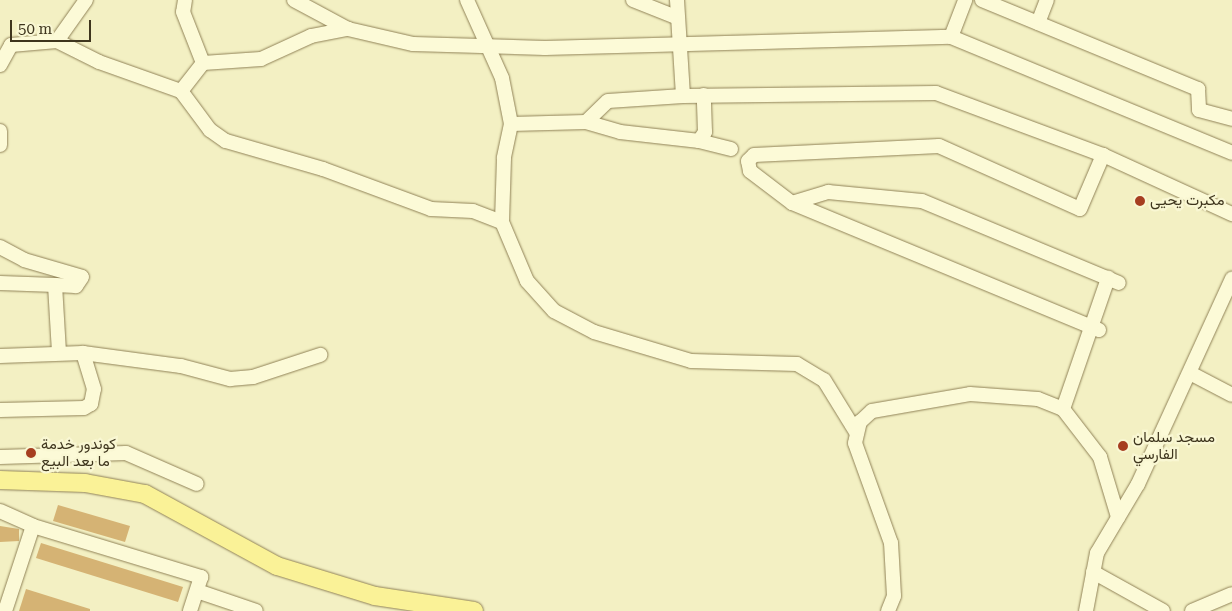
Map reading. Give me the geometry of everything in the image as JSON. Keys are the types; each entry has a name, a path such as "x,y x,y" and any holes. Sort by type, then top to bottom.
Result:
{"main road":[{"path":"0,480 85,483 145,494 277,566 375,596 474,611"}],"street":[{"path":"56,42 86,0"},
{"path":"184,0 183,12 204,64"},
{"path":"294,0 348,29 413,44 488,44 545,48 680,42 951,37 1232,153"},
{"path":"467,0 502,78 511,124 504,158 502,222 526,281 554,311 594,332 691,360 797,364 824,380 856,432 864,477 891,543 894,596 888,611"},
{"path":"633,0 676,17"},
{"path":"677,0 676,17 684,96"},
{"path":"951,37 965,0"},
{"path":"982,0 1198,89 1199,110 1232,120"},
{"path":"1038,23 1047,0"},
{"path":"181,91 204,64 261,59 311,36 348,29"},
{"path":"0,65 11,45 56,42 99,62 181,91 210,130 226,141 323,169 431,209 473,211 502,222"},
{"path":"586,122 608,102 704,95 936,93 1103,155 1232,214"},
{"path":"699,141 706,132 704,95"},
{"path":"511,124 586,122 620,132 699,141 731,150"},
{"path":"0,131 0,145"},
{"path":"1095,329 792,203 750,171 750,157 939,146 1080,209 1103,155"},
{"path":"792,203 828,192 922,200 1114,281 1063,409"},
{"path":"0,247 24,260 82,277 76,286 0,283"},
{"path":"1086,611 1097,553 1118,517 1190,373 1232,279"},
{"path":"55,285 59,354"},
{"path":"0,410 84,408 90,404 94,389 83,353"},
{"path":"0,356 83,353 182,366 230,379 253,377 320,355"},
{"path":"1190,373 1232,395"},
{"path":"856,432 872,411 970,394 1038,399 1063,409 1100,457 1118,517"},
{"path":"0,457 126,453 198,484"},
{"path":"0,511 33,526 201,577 190,611"},
{"path":"5,611 33,526"},
{"path":"1093,572 1163,611"},
{"path":"197,591 256,611"},
{"path":"1192,611 1232,594"}],"building":[{"path":"58,505 130,526 125,542 53,521"},
{"path":"0,526 19,529 19,541 0,542"},
{"path":"41,543 183,587 178,602 36,558"},
{"path":"26,589 90,609 90,611 19,611"}],"place":[{"name":"مكبرت يحيى","path":"1140,201"},
{"name":"مسجد سلمان الفارسي","path":"1123,446"},
{"name":"كوندور خدمة ما بعد البيع","path":"31,453"}]}
